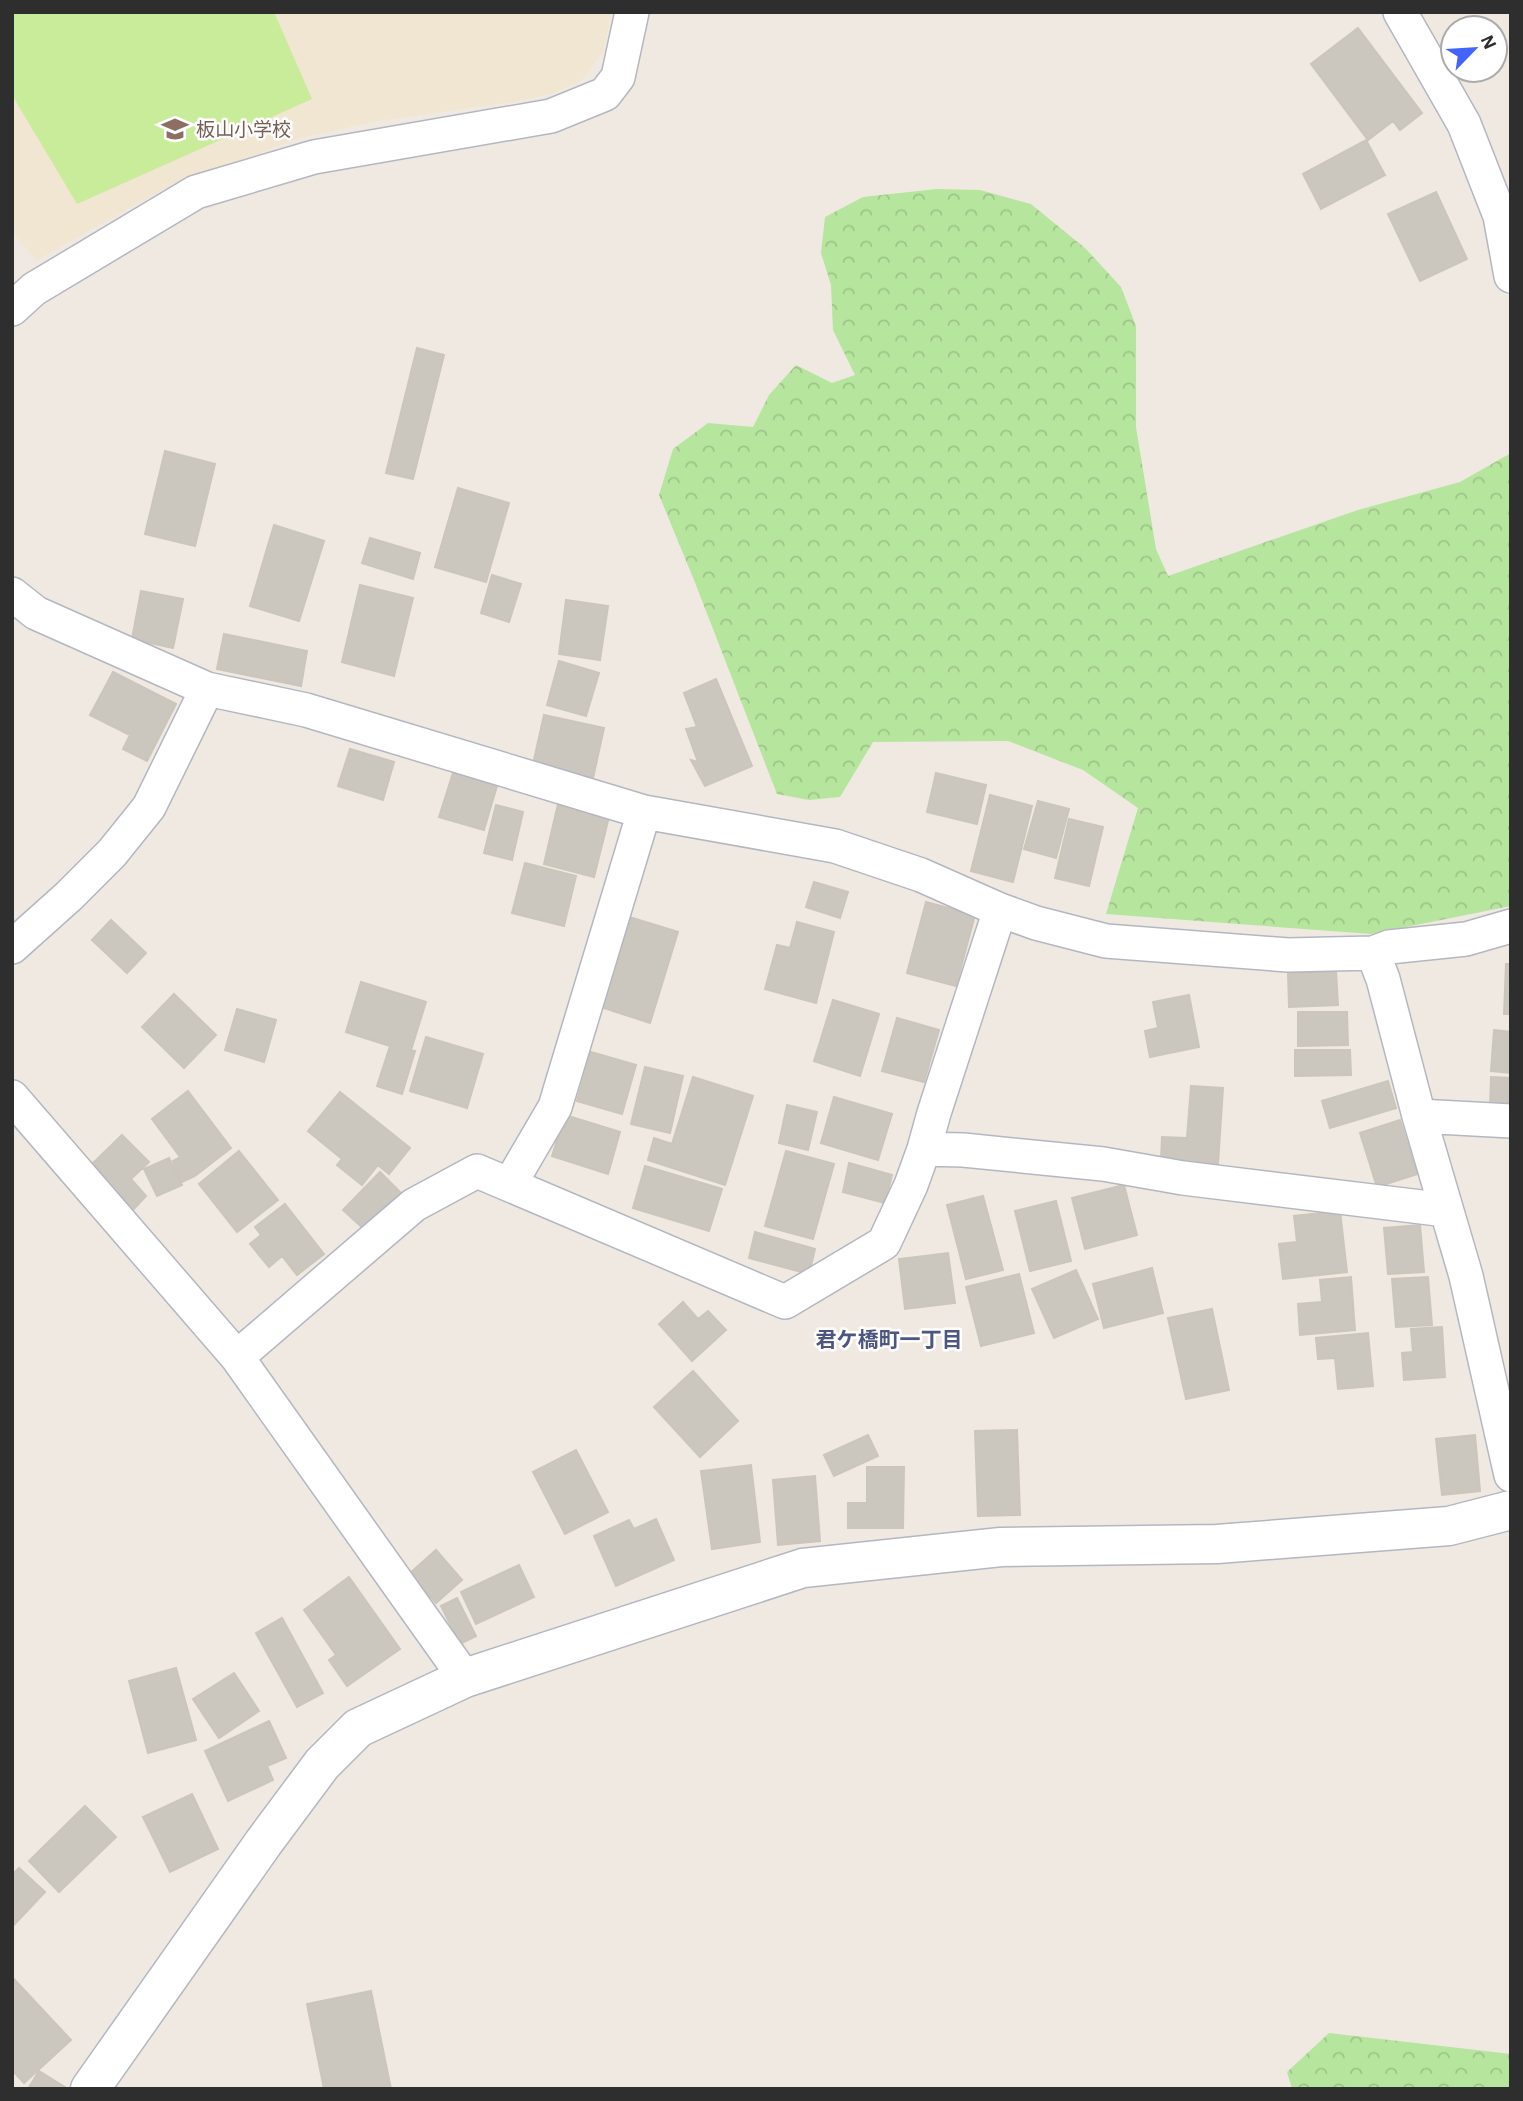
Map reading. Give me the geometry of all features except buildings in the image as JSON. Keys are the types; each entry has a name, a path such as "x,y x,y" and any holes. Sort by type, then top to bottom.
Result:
{"street":[{"path":"12,309 34,289 196,192 314,157 551,116 605,94 618,77 632,12"},
{"path":"1400,12 1464,124 1500,216 1511,276"},
{"path":"12,594 36,613 207,689 306,710 644,811 835,846 921,874 1035,923 1106,941 1288,954 1373,953 1389,947 1466,939 1511,926"},
{"path":"12,947 112,853 149,807 207,689"},
{"path":"510,1184 555,1107 644,811"},
{"path":"237,1357 415,1205 477,1171 785,1302 884,1243 911,1185 924,1149 1000,910"},
{"path":"1373,953 1383,979 1419,1116 1466,1276 1511,1475"},
{"path":"12,1097 237,1357 465,1678"},
{"path":"1419,1116 1511,1121"},
{"path":"924,1149 963,1150 1103,1164 1183,1178 1446,1210"},
{"path":"90,2089 264,1842 323,1764 358,1728 465,1678 803,1568 1001,1547 1217,1544 1449,1526 1511,1510"}],"shaded area":[{"name":"板山小学校","path":"12,12 611,12 604,50 582,80 554,93 519,101 377,121 300,138 166,188 37,260 12,232"}],"green space":[{"path":"12,12 274,12 312,99 77,204 12,95"},
{"path":"937,189 980,190 1031,204 1086,249 1121,287 1136,326 1136,427 1156,549 1168,576 1358,510 1460,482 1511,453 1511,906 1371,934 1106,914 1138,808 1083,770 1008,741 873,742 840,797 809,800 777,794 659,495 673,449 708,423 753,427 769,395 796,365 832,383 855,375 833,330 831,285 821,253 825,217 863,197"},
{"path":"1329,2033 1511,2054 1511,2089 1292,2089 1287,2072"}],"place":[{"name":"板山小学校","path":"175,129"}],"district":[{"name":"君ケ橋町一丁目","path":"889,1340"}]}
